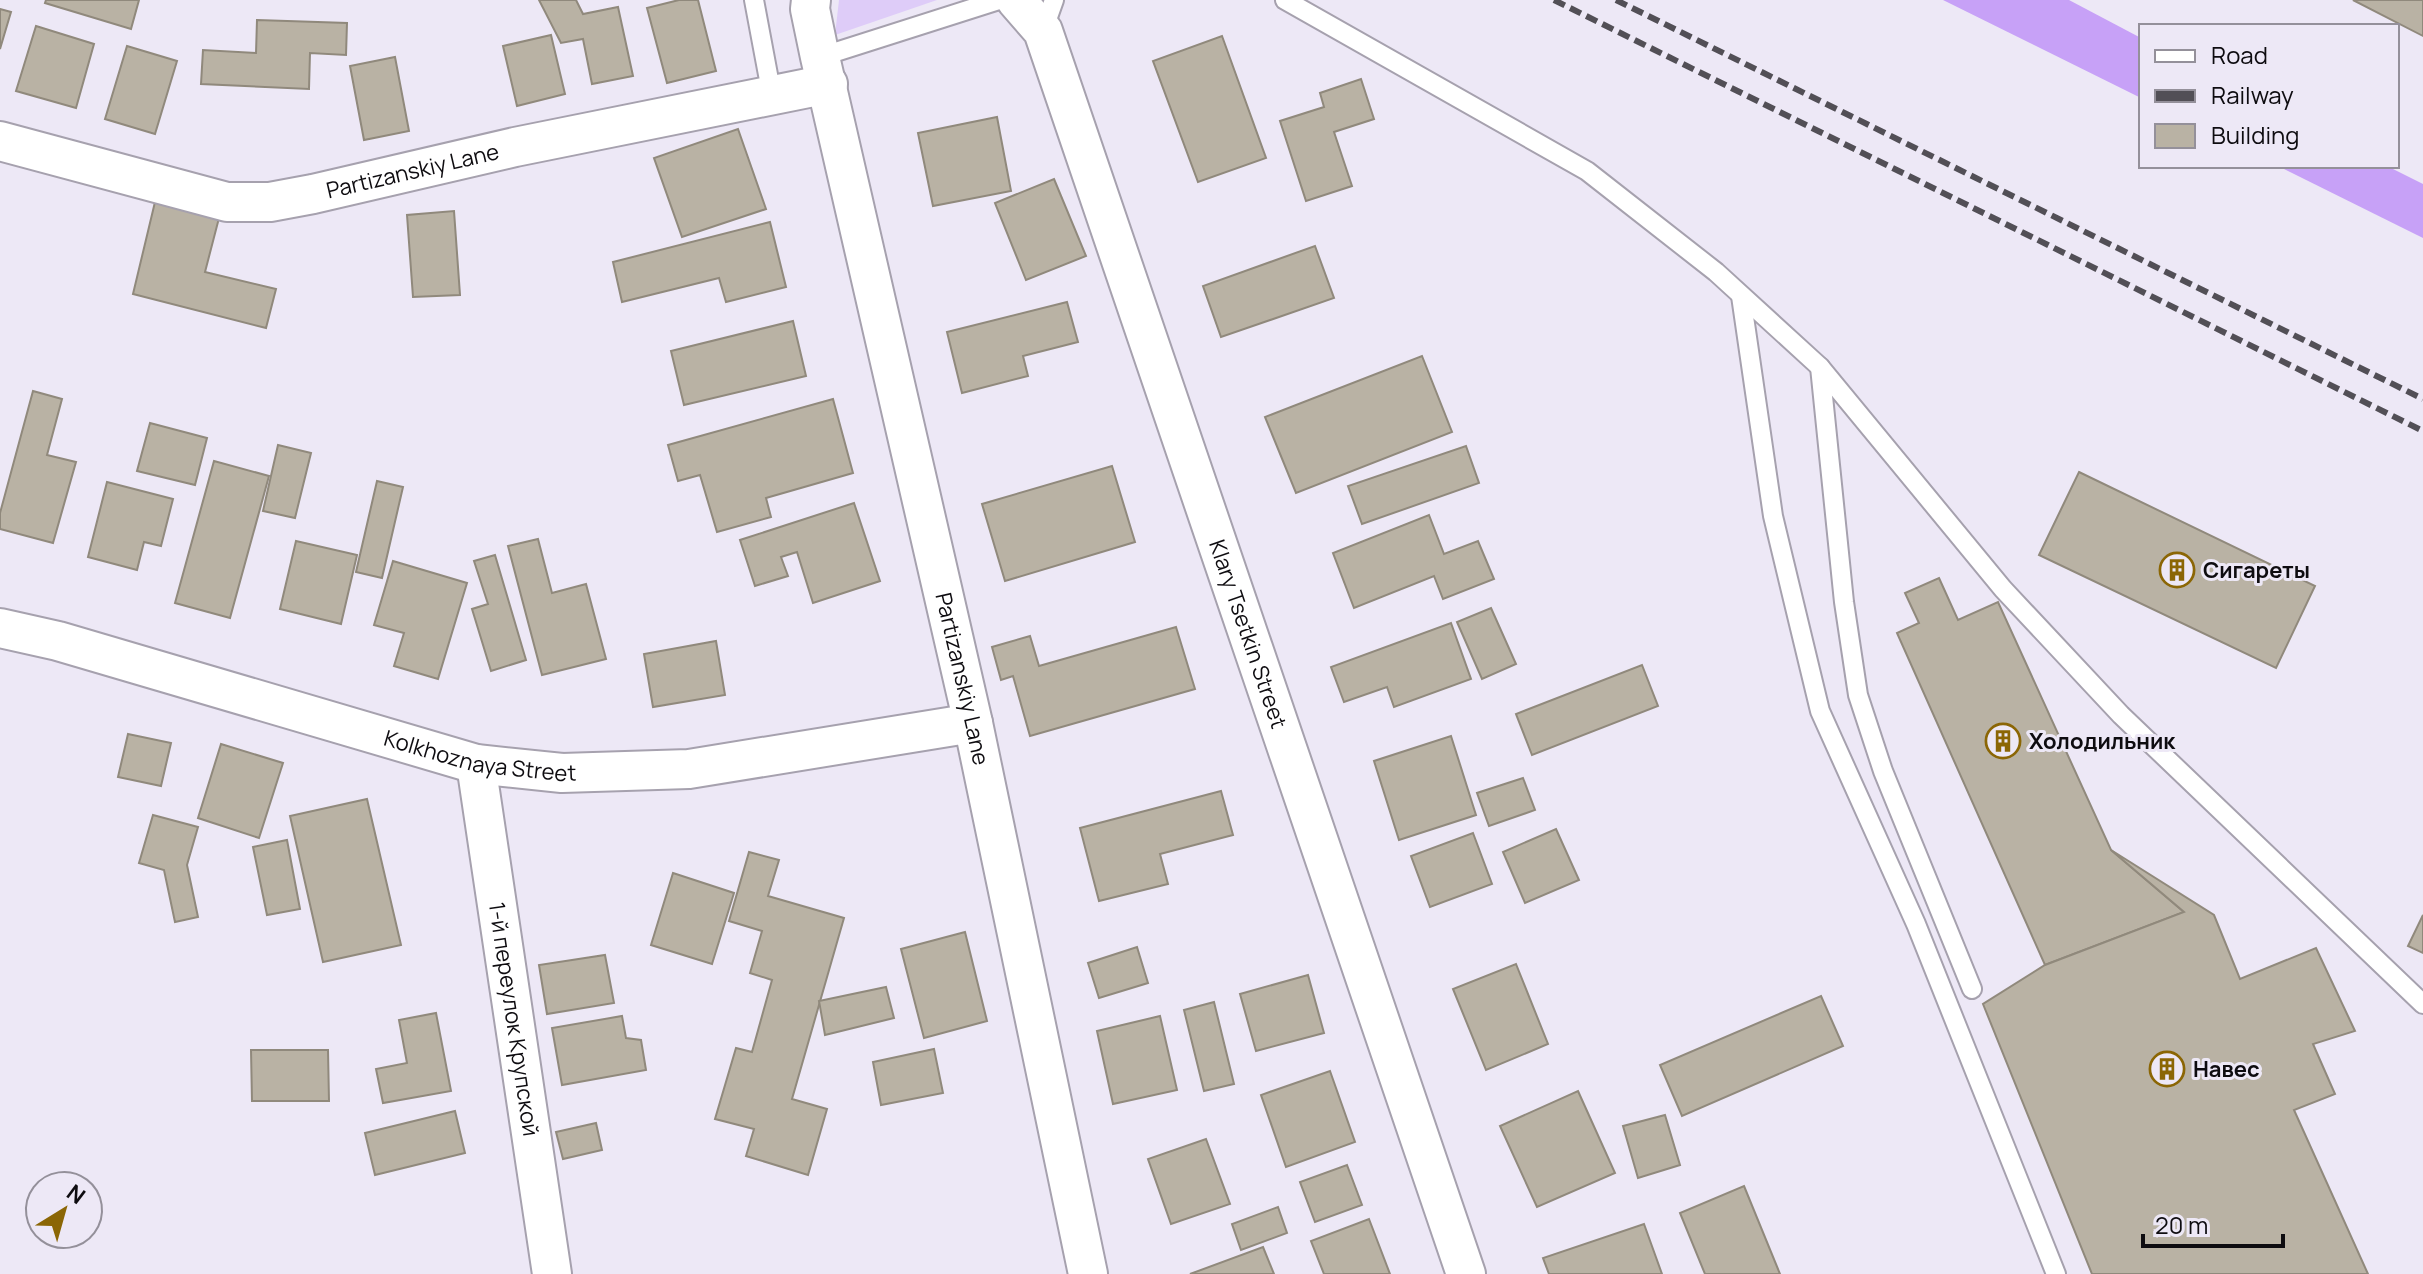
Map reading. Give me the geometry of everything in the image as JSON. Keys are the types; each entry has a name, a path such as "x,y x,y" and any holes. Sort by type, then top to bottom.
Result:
{"street":[{"name":"Partizanskiy Lane","path":"811,0 810,9 973,723 1088,1274"},
{"name":"Klary Tsetkin Street","path":"1016,0 1048,15 1466,1274"},
{"name":"Partizanskiy Lane","path":"0,141 227,202 270,202 530,144 772,96 824,70"},
{"name":"Kolkhoznaya Street","path":"0,628 86,649 476,764 562,773 689,769 973,723"},
{"name":"1-й переулок Крупской","path":"476,764 552,1274"}],"lane":[{"path":"754,0 772,96"},
{"path":"824,70 999,0"},
{"path":"1285,0 1587,171 1716,272 1820,367 2003,589 2121,715 2423,1004"},
{"path":"1741,296 1773,516 1820,711 1916,924 2056,1274"},
{"path":"1820,367 1844,602 1858,695 1883,771 1972,989"}],"shaded area":[{"path":"839,0 937,0 835,35"},
{"path":"1943,0 2069,0 2139,37 2139,97"},
{"path":"2282,168 2391,168 2423,184 2423,238"}],"building":[{"path":"46,0 139,0 131,29 45,3"},
{"path":"539,0 576,0 583,14 618,7 633,76 592,84 583,39 561,43"},
{"path":"679,0 698,0 716,71 667,83 647,8"},
{"path":"2353,0 2423,0 2423,36"},
{"path":"0,9 11,12 0,49"},
{"path":"257,20 347,23 346,55 310,53 309,89 201,84 203,50 256,53"},
{"path":"36,26 94,44 76,108 16,91"},
{"path":"551,35 565,94 517,106 503,46"},
{"path":"1222,36 1266,158 1198,182 1153,61"},
{"path":"127,46 177,61 155,134 105,119"},
{"path":"395,57 409,131 364,140 350,66"},
{"path":"1361,79 1374,119 1334,132 1352,186 1306,201 1280,121 1324,107 1320,93"},
{"path":"997,117 1011,191 933,206 918,133"},
{"path":"738,129 766,209 682,237 654,158"},
{"path":"1054,179 1086,256 1026,280 995,203"},
{"path":"155,202 219,218 205,272 276,289 266,328 133,294"},
{"path":"454,211 460,295 413,297 407,215"},
{"path":"770,222 786,287 726,302 719,278 622,302 613,262"},
{"path":"1315,246 1334,298 1221,337 1203,286"},
{"path":"1067,302 1078,342 1023,356 1028,376 962,393 947,332"},
{"path":"793,321 806,376 684,405 671,351"},
{"path":"1422,356 1452,432 1296,493 1265,417"},
{"path":"33,391 62,399 47,455 76,462 53,543 0,529 0,513"},
{"path":"833,399 853,473 766,498 771,517 717,532 700,475 678,481 668,445"},
{"path":"150,423 207,438 195,485 137,471"},
{"path":"278,445 311,453 295,518 263,511"},
{"path":"1466,446 1479,483 1362,524 1348,486"},
{"path":"214,461 269,476 230,618 175,603"},
{"path":"1112,466 1135,542 1005,581 982,504"},
{"name":"Сигареты","path":"2079,472 2315,586 2276,668 2039,555"},
{"path":"377,481 403,487 382,578 356,572"},
{"path":"107,482 173,499 161,546 144,542 137,570 88,557"},
{"path":"854,503 880,581 813,603 797,552 781,557 788,576 755,586 740,540"},
{"path":"1429,515 1444,554 1478,541 1494,579 1443,599 1434,576 1354,608 1333,553"},
{"path":"538,539 552,593 586,584 606,659 542,675 508,546"},
{"path":"296,541 357,555 341,624 280,609"},
{"path":"495,555 526,660 491,671 472,609 488,604 474,561"},
{"path":"393,561 467,583 438,679 394,666 404,633 374,625"},
{"name":"Холодильник","path":"1939,578 1958,620 1998,602 2111,850 2184,912 2045,965 1897,633 1919,623 1905,593"},
{"path":"1491,608 1516,664 1482,679 1457,622"},
{"path":"1451,623 1471,679 1394,707 1387,687 1344,702 1331,667"},
{"path":"1176,627 1195,689 1030,736 1013,676 1001,680 992,647 1030,636 1039,666"},
{"path":"716,641 725,695 653,707 644,654"},
{"path":"1642,665 1658,706 1532,755 1516,714"},
{"path":"128,734 171,743 161,786 118,777"},
{"path":"1451,736 1476,815 1399,840 1374,761"},
{"path":"221,744 283,763 259,838 198,818"},
{"path":"1523,778 1535,810 1489,826 1477,793"},
{"path":"1221,791 1233,835 1160,854 1168,884 1099,901 1080,828"},
{"path":"367,799 401,945 323,962 290,816"},
{"path":"153,815 198,827 187,865 198,917 175,922 164,870 139,863"},
{"path":"1556,829 1579,880 1525,903 1503,852"},
{"path":"1473,833 1492,884 1430,907 1411,856"},
{"path":"287,840 300,909 267,915 253,847"},
{"name":"Навес","path":"2111,850 2214,915 2240,979 2316,948 2355,1031 2313,1044 2335,1094 2294,1110 2368,1274 2092,1274 1983,1004 2045,965 2184,912"},
{"path":"749,852 779,860 768,896 844,918 792,1099 827,1109 808,1175 746,1156 754,1129 715,1119 736,1048 752,1052 772,980 750,973 762,931 729,921"},
{"path":"673,873 734,893 712,964 651,945"},
{"path":"2423,915 2423,953 2408,946"},
{"path":"965,932 987,1021 924,1038 901,949"},
{"path":"1137,947 1148,983 1099,998 1088,963"},
{"path":"605,955 614,1003 547,1014 539,965"},
{"path":"1516,964 1548,1044 1486,1070 1453,989"},
{"path":"1308,975 1324,1033 1256,1051 1240,994"},
{"path":"886,987 894,1018 825,1035 819,1001"},
{"path":"1821,996 1843,1046 1682,1116 1660,1065"},
{"path":"1214,1002 1234,1084 1204,1091 1184,1010"},
{"path":"436,1013 451,1091 383,1103 376,1069 407,1063 399,1020"},
{"path":"622,1016 626,1038 641,1040 646,1070 562,1085 552,1028"},
{"path":"1160,1016 1177,1090 1113,1104 1097,1031"},
{"path":"934,1049 943,1093 881,1105 873,1062"},
{"path":"251,1050 328,1050 329,1101 252,1101"},
{"path":"1330,1071 1355,1142 1286,1167 1261,1095"},
{"path":"1578,1091 1615,1173 1537,1207 1500,1126"},
{"path":"455,1111 465,1153 375,1175 365,1133"},
{"path":"1665,1115 1680,1165 1638,1178 1623,1126"},
{"path":"596,1123 602,1150 563,1159 556,1132"},
{"path":"1206,1139 1230,1204 1171,1224 1148,1159"},
{"path":"1347,1165 1362,1205 1315,1222 1300,1182"},
{"path":"1744,1186 1780,1274 1705,1274 1680,1213"},
{"path":"1278,1207 1287,1233 1241,1250 1232,1224"},
{"path":"1369,1219 1390,1274 1324,1274 1311,1241"},
{"path":"1644,1224 1662,1274 1549,1274 1543,1258"},
{"path":"1263,1247 1274,1274 1190,1274"}],"railway":[{"path":"1554,0 2423,431"},
{"path":"1616,0 2423,399"}],"place":[{"name":"Сигареты","path":"2177,570"},
{"name":"Холодильник","path":"2003,741"},
{"name":"Навес","path":"2167,1069"}]}
